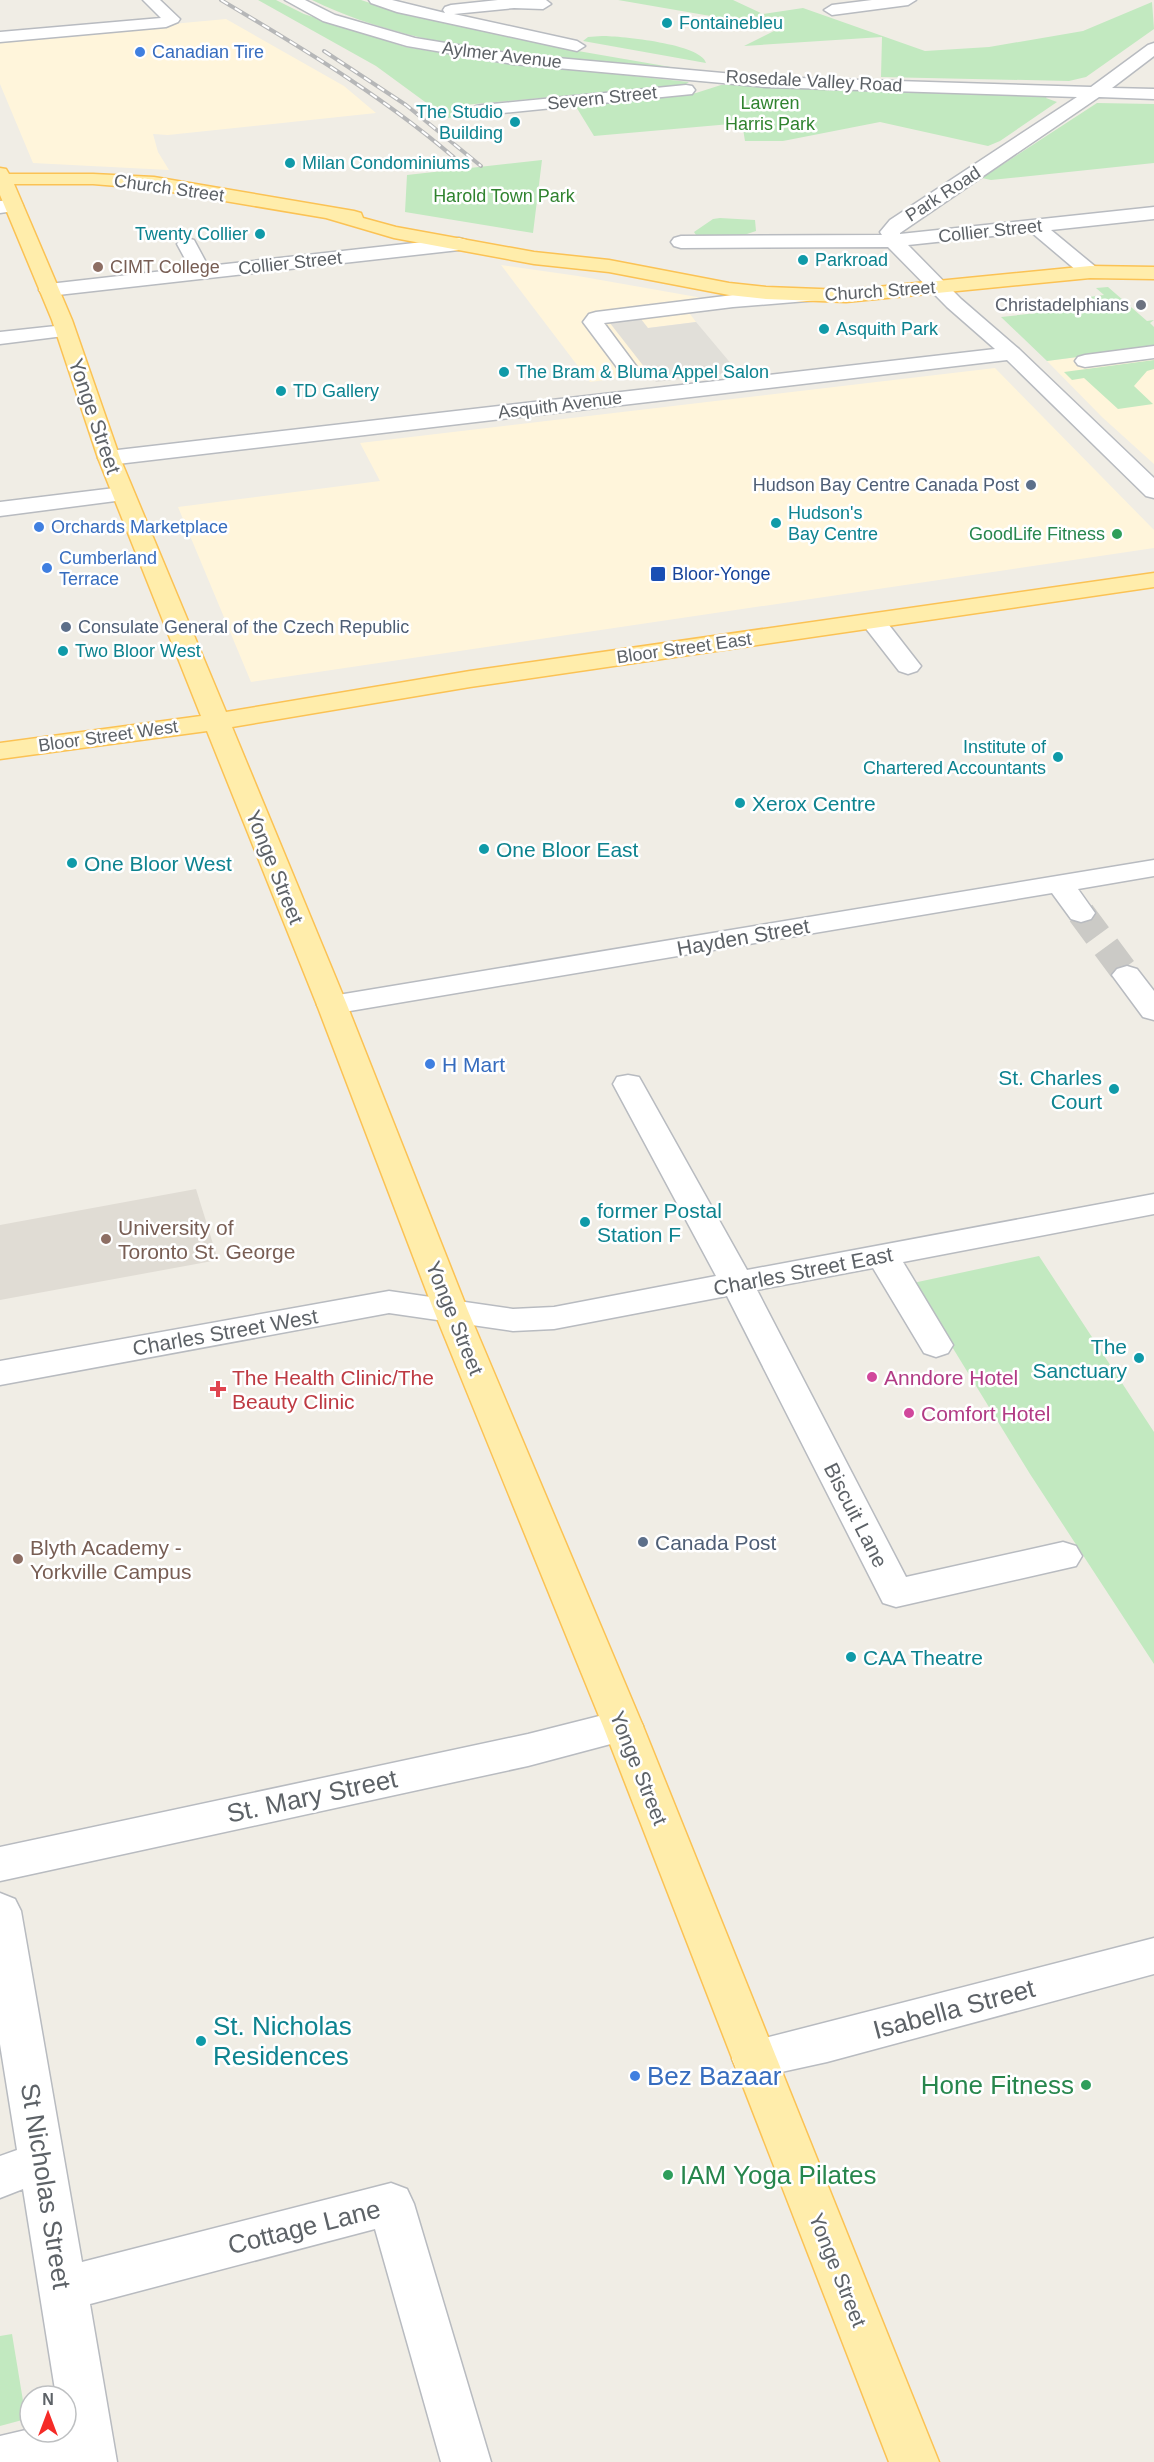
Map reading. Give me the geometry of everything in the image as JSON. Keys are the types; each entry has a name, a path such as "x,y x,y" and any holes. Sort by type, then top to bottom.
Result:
{"main road":[{"name":"Yonge Street","path":"1,177 7,207 49,290 123,494 332,1005 451,1311 623,1726 915,2462"},
{"name":"Church Street","path":"1,177 154,183 333,215 394,231 534,258 609,266 729,289 846,296 1090,272 1153,273"},
{"name":"Church Street","path":"333,215 415,223 508,239 548,247 609,266"},
{"name":"Bloor Street East","path":"215,721 482,678 1154,580"},
{"name":"Bloor Street West","path":"0,750 215,721"}],"street":[{"path":"0,38 166,22 172,19 151,0"},
{"name":"Aylmer Avenue","path":"293,0 329,18 413,43 513,59 719,78"},
{"name":"Rosedale Valley Road","path":"377,0 397,7 603,50 708,69 717,72 719,78 1154,94"},
{"path":"831,10 908,0"},
{"path":"426,13 514,3 543,4"},
{"name":"Park Road","path":"1154,48 1098,92 897,224 890,232 893,241 954,303 1012,353 1154,491"},
{"name":"Severn Street","path":"482,110 688,90 719,78"},
{"name":"Collier Street","path":"681,242 893,241 1154,213"},
{"path":"1035,226 1072,260 1090,272"},
{"path":"187,244 202,273"},
{"name":"Collier Street","path":"49,290 459,244"},
{"path":"629,370 592,322 596,318 733,301 818,296"},
{"path":"0,338 65,332"},
{"path":"1085,361 1154,352"},
{"name":"Asquith Avenue","path":"109,458 1012,353"},
{"path":"0,509 123,494"},
{"path":"873,621 908,666"},
{"name":"Hayden Street","path":"332,1005 1154,868"},
{"path":"1060,884 1081,913"},
{"path":"1127,975 1154,1011"},
{"path":"628,1084 737,1284"},
{"name":"Charles Street East","path":"451,1311 513,1320 554,1318 1154,1204"},
{"path":"883,1257 936,1346"},
{"name":"Biscuit Lane","path":"737,1284 896,1593 1063,1556"},
{"name":"Charles Street West","path":"0,1373 389,1302 451,1311"},
{"name":"St. Mary Street","path":"0,1864 528,1750 623,1726"},
{"name":"St Nicholas Street","path":"0,1911 90,2451"},
{"name":"Isabella Street","path":"754,2059 827,2043 1154,1956"},
{"path":"0,2177 43,2161"},
{"name":"Cottage Lane","path":"63,2289 391,2204 466,2462"},
{"path":"0,2461 90,2451"}],"shaded area":[{"path":"226,19 344,86 376,113 168,135 153,134 158,152 169,170 33,163 0,84 0,40"},
{"path":"501,265 731,303 687,310 696,322 648,328 608,319 650,374 590,382"},
{"path":"637,314 648,328 696,322 738,372 656,382 606,318"},
{"path":"1154,347 1154,464 1102,417 1047,361"},
{"name":"Hudson's Bay Centre","path":"995,368 1154,530 1154,548 251,682 178,507 380,481 360,443"},
{"name":"University of Toronto St. George","path":"196,1189 218,1260 0,1300 0,1225"}],"green space":[{"path":"258,0 276,0 304,14 405,47 485,60 689,82 684,85 464,105 475,115 447,118 376,66"},
{"path":"312,0 361,0 410,16 578,51 682,69 493,51 446,43 355,18"},
{"path":"618,0 733,0 763,14 803,8 925,51 989,47 1083,31 1152,2 1154,29 1086,77 1069,81 881,77 882,37 744,46 780,28"},
{"path":"602,36 660,42 676,46 701,56 706,63 583,41 588,37"},
{"name":"Lawren Harris Park","path":"721,85 1048,95 1046,98 1057,102 1000,141 988,146 880,122 783,141 745,141 742,123 594,136 575,105 696,93"},
{"path":"1097,103 1154,104 1154,163 991,180 982,178"},
{"name":"Harold Town Park","path":"542,160 533,233 405,212 407,175"},
{"path":"713,219 755,220 756,231 744,235 696,235 694,232"},
{"path":"1108,287 1147,321 1154,320 1150,323 1154,327 1154,347 1047,361 1001,317 1056,311 1054,308 1096,306 1089,297 1104,295 1096,288"},
{"path":"1154,360 1154,369 1147,371 1134,386 1153,404 1118,409 1084,378 1072,380 1064,372"},
{"path":"1039,1256 1154,1432 1154,1664 1030,1474 913,1283"},
{"path":"12,2334 20,2384 18,2384 18,2421 0,2426 0,2336"}],"tunnel":[{"path":"1081,913 1127,975"}],"railway":[{"path":"221,0 348,78 408,121 466,168"},
{"path":"324,51 406,105 481,166"}],"place":[{"name":"Fontainebleu","path":"667,23"},
{"name":"Canadian Tire","path":"140,52"},
{"name":"The Studio Building","path":"515,122"},
{"name":"Milan Condominiums","path":"290,163"},
{"name":"Twenty Collier","path":"260,234"},
{"name":"Parkroad","path":"803,260"},
{"name":"CIMT College","path":"98,267"},
{"name":"Christadelphians","path":"1141,305"},
{"name":"Asquith Park","path":"824,329"},
{"name":"The Bram & Bluma Appel Salon","path":"504,372"},
{"name":"TD Gallery","path":"281,391"},
{"name":"Hudson Bay Centre Canada Post","path":"1031,485"},
{"name":"Hudson's Bay Centre","path":"776,523"},
{"name":"Orchards Marketplace","path":"39,527"},
{"name":"GoodLife Fitness","path":"1117,534"},
{"name":"Cumberland Terrace","path":"47,568"},
{"name":"Bloor-Yonge","path":"658,574"},
{"name":"Consulate General of the Czech Republic","path":"66,627"},
{"name":"Two Bloor West","path":"63,651"},
{"name":"Institute of Chartered Accountants","path":"1058,757"},
{"name":"Xerox Centre","path":"740,803"},
{"name":"One Bloor East","path":"484,849"},
{"name":"One Bloor West","path":"72,863"},
{"name":"H Mart","path":"430,1064"},
{"name":"St. Charles Court","path":"1114,1089"},
{"name":"former Postal Station F","path":"585,1222"},
{"name":"University of Toronto St. George","path":"106,1239"},
{"name":"The Sanctuary","path":"1139,1358"},
{"name":"Anndore Hotel","path":"872,1377"},
{"name":"The Health Clinic/The Beauty Clinic","path":"218,1389"},
{"name":"Comfort Hotel","path":"909,1413"},
{"name":"Canada Post","path":"643,1542"},
{"name":"Blyth Academy - Yorkville Campus","path":"18,1559"},
{"name":"CAA Theatre","path":"851,1657"},
{"name":"St. Nicholas Residences","path":"201,2041"},
{"name":"Bez Bazaar","path":"635,2076"},
{"name":"Hone Fitness","path":"1086,2085"},
{"name":"IAM Yoga Pilates","path":"668,2175"}]}
